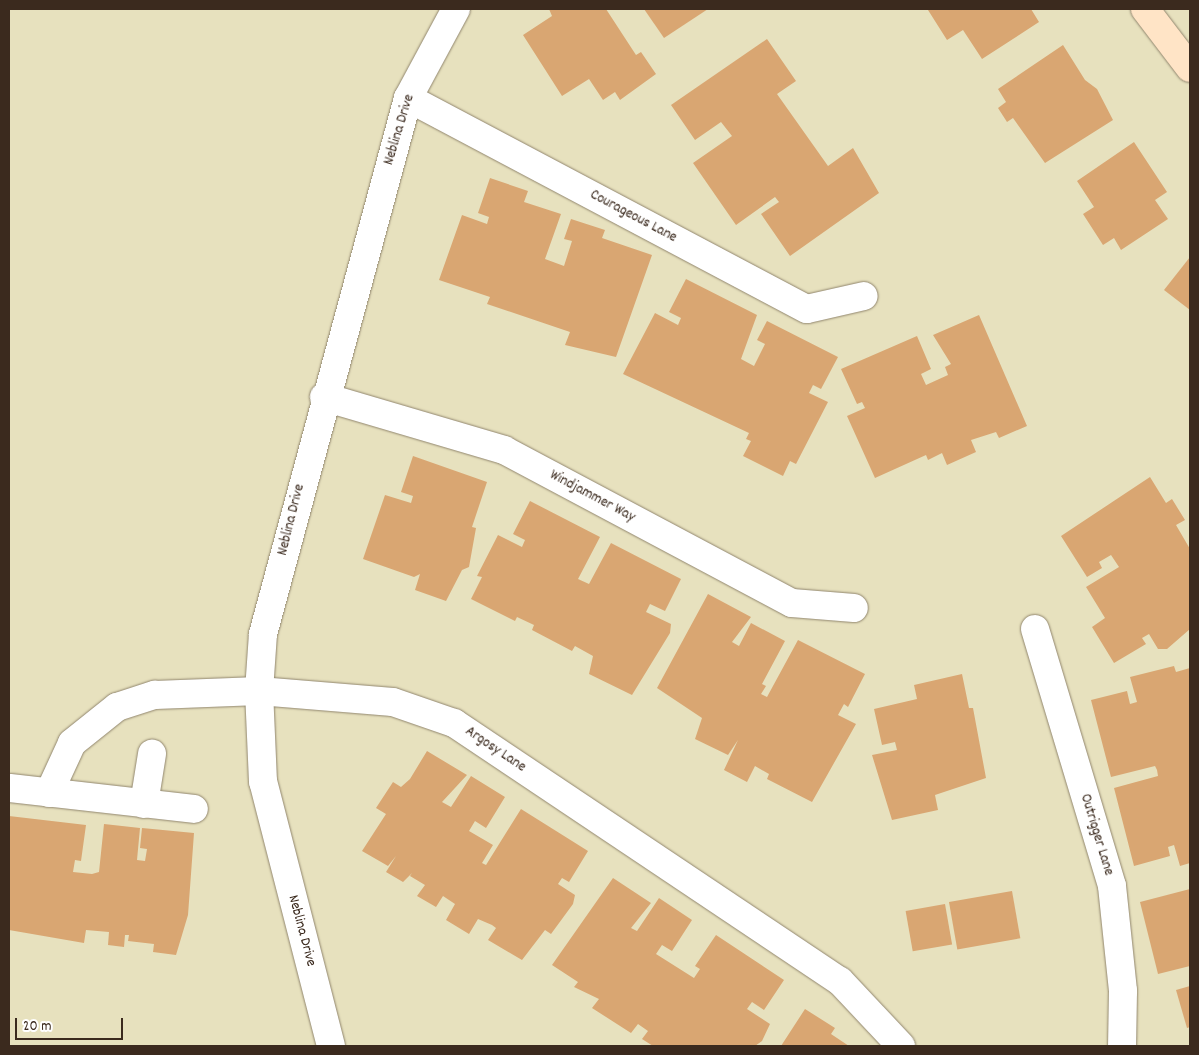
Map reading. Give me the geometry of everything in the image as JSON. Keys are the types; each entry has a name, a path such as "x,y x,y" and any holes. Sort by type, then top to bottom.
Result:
{"street":[{"name":"Neblina Drive","path":"331,1046 263,782 259,690 263,634 324,397 408,98 456,9"},
{"path":"1145,9 1190,68"},
{"name":"Courageous Lane","path":"408,98 807,309 864,296"},
{"name":"Windjammer Way","path":"324,397 504,450 792,603 854,608"},
{"name":"Outrigger Lane","path":"1035,629 1112,886 1123,991 1122,1046"},
{"name":"Argosy Lane","path":"49,793 72,743 117,707 156,695 259,690 392,702 454,723 840,981 901,1046"},
{"path":"144,804 152,754"},
{"path":"10,788 194,809"}],"building":[{"path":"549,9 606,9 636,55 641,52 656,74 620,100 615,92 603,100 589,79 562,96 523,35 552,16"},
{"path":"644,9 708,9 664,38"},
{"path":"1031,9 1039,22 982,59 963,30 947,40 928,10"},
{"path":"767,39 796,81 777,94 828,166 853,148 879,193 790,256 761,214 779,202 775,197 736,225 693,163 732,136 721,122 695,140 671,105"},
{"path":"1063,45 1085,80 1097,89 1113,120 1045,163 1013,118 1007,122 998,108 1006,102 998,89"},
{"path":"1134,142 1167,192 1155,200 1168,219 1121,250 1114,238 1103,245 1083,214 1094,207 1077,181"},
{"path":"490,178 528,191 524,202 561,214 545,259 564,266 572,241 564,239 571,219 605,230 602,238 652,255 616,357 565,345 570,332 487,304 490,297 439,280 462,215 487,224 489,217 478,213"},
{"path":"1190,257 1190,310 1164,290"},
{"path":"686,279 757,315 741,359 754,366 765,344 757,340 767,321 838,357 821,389 813,385 809,393 828,402 796,464 790,461 783,476 743,456 751,441 746,439 749,433 623,374 655,313 678,325 681,318 669,312"},
{"path":"979,315 1027,426 999,438 996,432 971,440 976,452 947,465 942,453 928,460 926,455 875,478 847,416 865,408 862,402 857,404 841,369 917,336 931,369 921,374 926,385 948,375 945,367 951,364 933,335"},
{"path":"413,456 487,482 472,527 476,528 469,567 462,570 446,601 415,590 420,574 414,577 363,559 385,495 411,503 413,496 401,492"},
{"path":"1150,477 1166,503 1172,499 1185,520 1176,525 1190,549 1190,629 1167,649 1158,649 1149,634 1142,638 1146,644 1114,663 1092,627 1105,618 1086,587 1119,567 1111,555 1099,562 1102,568 1087,577 1061,536"},
{"path":"530,501 600,537 578,579 589,584 611,543 681,579 665,611 650,604 646,612 671,624 670,633 632,695 589,674 593,656 575,646 572,651 532,630 534,625 517,617 515,621 471,599 482,577 477,576 498,535 522,547 525,540 513,534"},
{"path":"708,594 751,617 732,642 739,646 751,623 785,641 762,684 766,686 761,694 767,697 798,640 865,674 848,707 844,704 838,715 856,724 812,802 767,779 769,774 755,766 747,782 724,770 738,740 728,755 695,739 702,718 657,688"},
{"path":"1174,666 1176,672 1190,668 1190,863 1180,866 1174,845 1168,847 1170,856 1134,866 1114,788 1158,776 1157,770 1155,766 1111,777 1091,700 1127,691 1130,704 1137,702 1130,677"},
{"path":"962,674 969,708 973,708 986,778 935,795 938,810 892,820 872,755 897,750 895,742 882,745 874,709 917,699 914,685"},
{"path":"427,751 467,775 442,802 451,807 471,776 505,797 486,828 475,821 469,831 493,845 482,863 486,865 521,809 588,851 569,882 562,878 558,884 575,895 573,904 551,934 545,930 522,960 488,940 496,928 492,925 478,919 469,934 446,920 455,904 443,896 436,907 417,896 425,885 410,876 412,873 403,882 386,872 396,856 388,866 362,851 386,814 376,808 393,782 401,787 410,779"},
{"path":"9,816 86,825 81,861 75,860 73,872 92,874 99,872 104,824 140,828 137,860 145,861 147,849 140,848 142,828 194,833 188,915 176,955 153,952 154,944 128,941 129,935 125,935 124,947 108,945 109,932 86,930 84,943 9,930"},
{"path":"613,878 651,903 631,928 637,931 659,898 692,920 672,951 662,945 656,954 694,978 700,969 695,966 716,935 784,980 764,1010 752,1002 747,1009 770,1024 762,1041 755,1046 653,1046 642,1039 648,1031 638,1024 631,1033 592,1008 599,999 574,987 578,982 552,965"},
{"path":"1190,889 1190,966 1158,974 1140,902"},
{"path":"1012,891 1020,938 957,949 949,902"},
{"path":"945,904 952,944 913,951 906,911"},
{"path":"1190,986 1190,1027 1187,1028 1176,990"},
{"path":"805,1009 835,1028 831,1034 849,1046 781,1046"}]}
